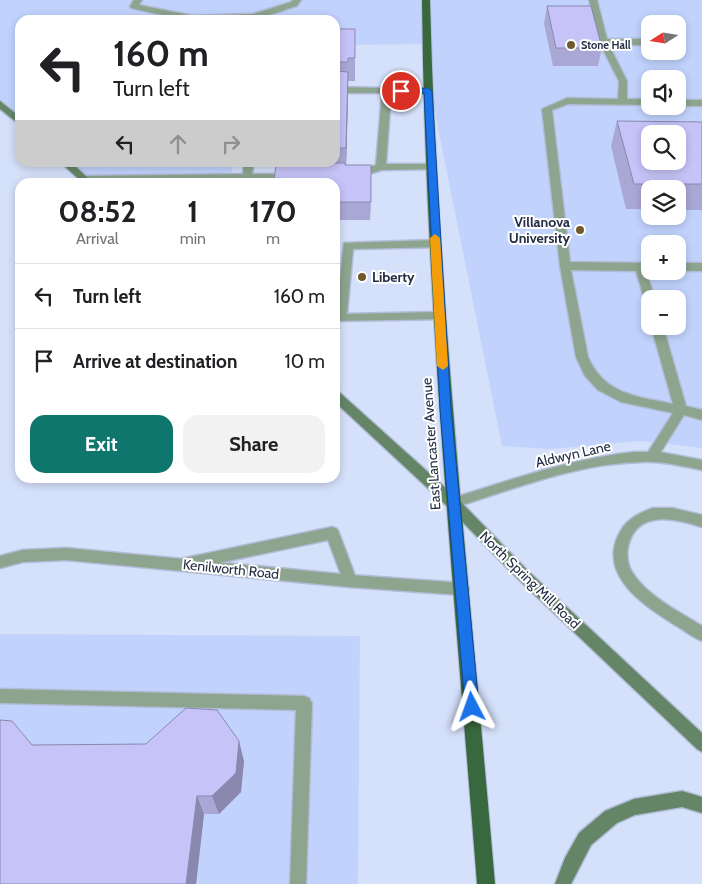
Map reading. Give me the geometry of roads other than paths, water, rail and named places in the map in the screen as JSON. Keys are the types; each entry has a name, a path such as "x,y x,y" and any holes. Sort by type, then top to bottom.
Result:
{"highway":[{"name":"East Lancaster Avenue","path":"426,0 431,167 439,316 486,884"}],"main road":[{"path":"0,104 15,118"},
{"path":"71,167 83,178"},
{"name":"North Spring Mill Road","path":"340,400 453,503 522,574 702,744"},
{"path":"563,884 571,864 585,839 611,817 634,807 658,802 682,799 702,805"}],"street":[{"path":"138,0 134,6 179,15"},
{"path":"257,15 294,4 298,0"},
{"path":"593,0 603,42 624,82 622,101"},
{"path":"603,42 641,42"},
{"path":"340,90 428,91"},
{"path":"381,167 387,92"},
{"path":"641,102 567,101 547,110 565,266 582,357 589,372 602,387 621,397 702,415"},
{"path":"686,103 702,103"},
{"path":"248,167 247,178 303,177"},
{"path":"340,177 381,167 431,167"},
{"path":"340,303 348,246 435,244"},
{"path":"565,266 641,267"},
{"path":"686,267 702,267"},
{"path":"340,317 439,316"},
{"path":"651,457 681,410 660,335"},
{"name":"Aldwyn Lane","path":"453,503 580,465 636,456 702,464"},
{"path":"702,521 667,512 651,514 636,521 626,530 620,544 620,559 625,575 636,589 702,634"},
{"path":"182,564 332,533 350,581"},
{"name":"Kenilworth Road","path":"0,562 23,556 66,554 462,590"},
{"path":"0,696 304,703 298,884"}],"place":[{"name":"Stone Hall","path":"571,45"},
{"name":"Villanova University","path":"580,230"},
{"name":"Liberty","path":"362,277"}]}
